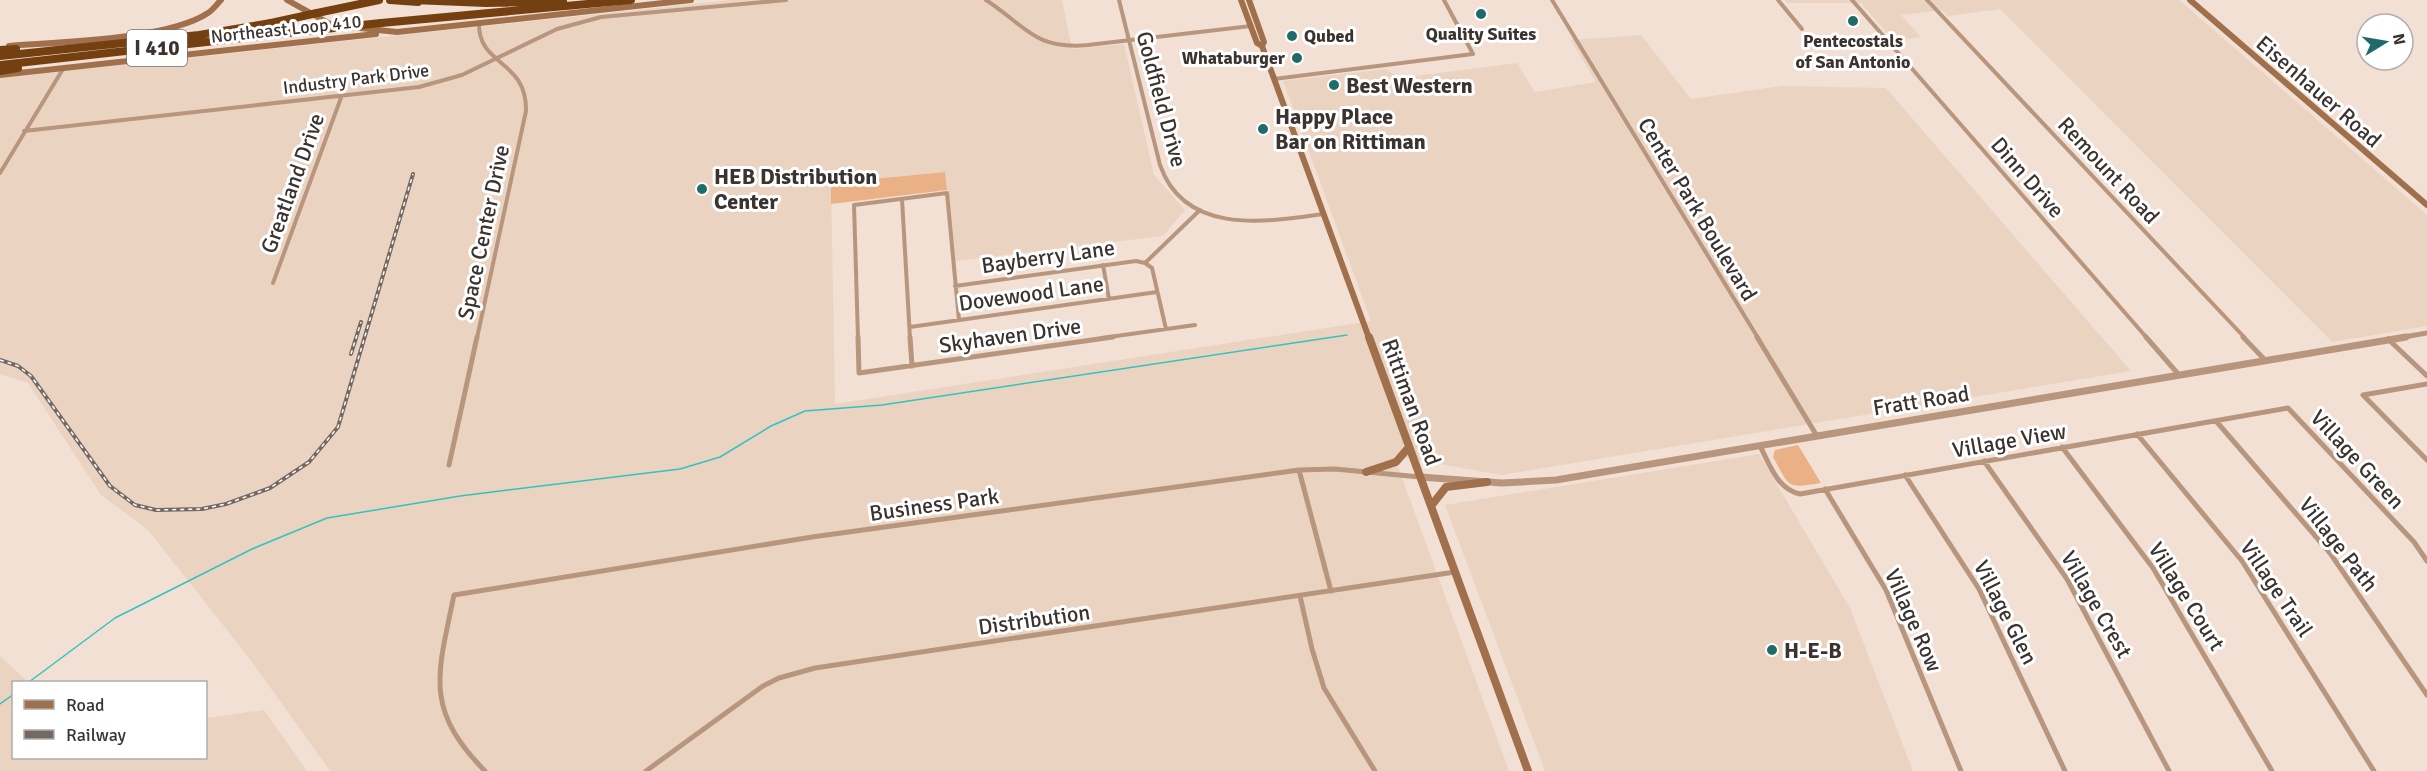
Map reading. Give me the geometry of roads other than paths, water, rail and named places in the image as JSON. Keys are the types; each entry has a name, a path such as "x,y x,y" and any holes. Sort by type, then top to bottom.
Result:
{"highway":[{"path":"317,13 371,0"},
{"name":"I 410","path":"0,56 199,34 271,23 379,0"},
{"path":"390,0 454,3 579,0"},
{"path":"413,0 454,3"},
{"name":"I 410","path":"0,65 381,23 631,0"},
{"path":"0,48 109,45"},
{"path":"0,73 152,48"}],"main road":[{"name":"Northeast Loop 410","path":"0,48 175,27 202,18 219,5 221,0"},
{"path":"287,0 332,25 397,32 691,0"},
{"name":"Rittiman Road","path":"1239,0 1244,7 1257,43 1262,45"},
{"name":"Eisenhauer Road","path":"2191,0 2427,205"},
{"name":"Rittiman Road","path":"1250,1 1274,79 1528,771"},
{"name":"Northeast Loop 410","path":"0,73 63,69 397,32"},
{"path":"1366,472 1396,462 1409,447"},
{"path":"1431,506 1446,487 1487,482"}],"street":[{"name":"Industry Park Drive","path":"24,131 438,82 462,75 557,29 601,17 786,0"},
{"path":"986,0 1000,8 1027,33 1046,43 1080,46 1251,26"},
{"name":"Goldfield Drive","path":"1119,0 1165,177 1179,196 1200,210 1222,218 1254,222 1324,214"},
{"path":"1274,79 1473,54 1444,0"},
{"name":"Center Park Boulevard","path":"1552,0 1817,436"},
{"path":"1778,0 1802,29"},
{"name":"Dinn Drive","path":"1852,0 2179,375"},
{"name":"Remount Road","path":"1927,0 2267,362"},
{"name":"Space Center Drive","path":"449,465 526,111 525,92 518,76 479,41 477,35 479,23"},
{"path":"0,173 63,69"},
{"name":"Greatland Drive","path":"273,283 342,95"},
{"path":"912,366 902,199 947,193 959,320"},
{"name":"Skyhaven Drive","path":"902,199 854,205 859,373 1195,325"},
{"path":"1166,329 1152,268 1145,263 1200,210"},
{"name":"Bayberry Lane","path":"955,285 1136,261 1145,263"},
{"path":"1103,266 1109,299"},
{"name":"Dovewood Lane","path":"910,327 1157,292"},
{"name":"Fratt Road","path":"1420,477 1526,483 1556,480 2267,362 2427,333"},
{"path":"2388,339 2427,376"},
{"path":"2427,384 2363,395 2427,460"},
{"name":"Village View","path":"1760,446 1788,491 1800,494 2288,408"},
{"name":"Village Green","path":"2288,408 2414,542 2427,561"},
{"name":"Village Path","path":"2216,421 2330,554 2427,695"},
{"name":"Village Trail","path":"2138,434 2242,561 2374,771"},
{"name":"Village Court","path":"2062,447 2153,568 2271,771"},
{"name":"Village Crest","path":"1984,461 2067,579 2169,771"},
{"path":"1299,470 1330,591"},
{"name":"Business Park","path":"485,771 456,741 448,728 440,699 440,669 454,594 812,537 1299,470 1366,472 1420,477"},
{"name":"Village Glen","path":"1905,475 1979,589 2065,771"},
{"name":"Village Row","path":"1825,489 1886,590 1961,771"},
{"name":"Distribution","path":"646,771 763,686 797,672 1455,572"},
{"path":"1300,596 1322,682 1330,699 1376,771"}],"waterway":[{"path":"30,681 115,618 252,549 327,518 460,496 680,469 720,457 771,426 805,411 882,405 1347,335"},
{"path":"0,704 12,695"}],"railway":[{"path":"0,360 18,366 31,376 110,486 135,505 156,510 202,509 226,504 270,488 309,462 338,427 413,174"},
{"path":"351,354 361,322"}],"place":[{"name":"Quality Suites","path":"1481,14"},
{"name":"Pentecostals of San Antonio","path":"1853,21"},
{"name":"Qubed","path":"1292,36"},
{"name":"Whataburger","path":"1297,58"},
{"name":"Best Western","path":"1334,85"},
{"name":"Happy Place Bar on Rittiman","path":"1263,129"},
{"name":"HEB Distribution Center","path":"702,189"},
{"name":"H-E-B","path":"1772,650"}]}
